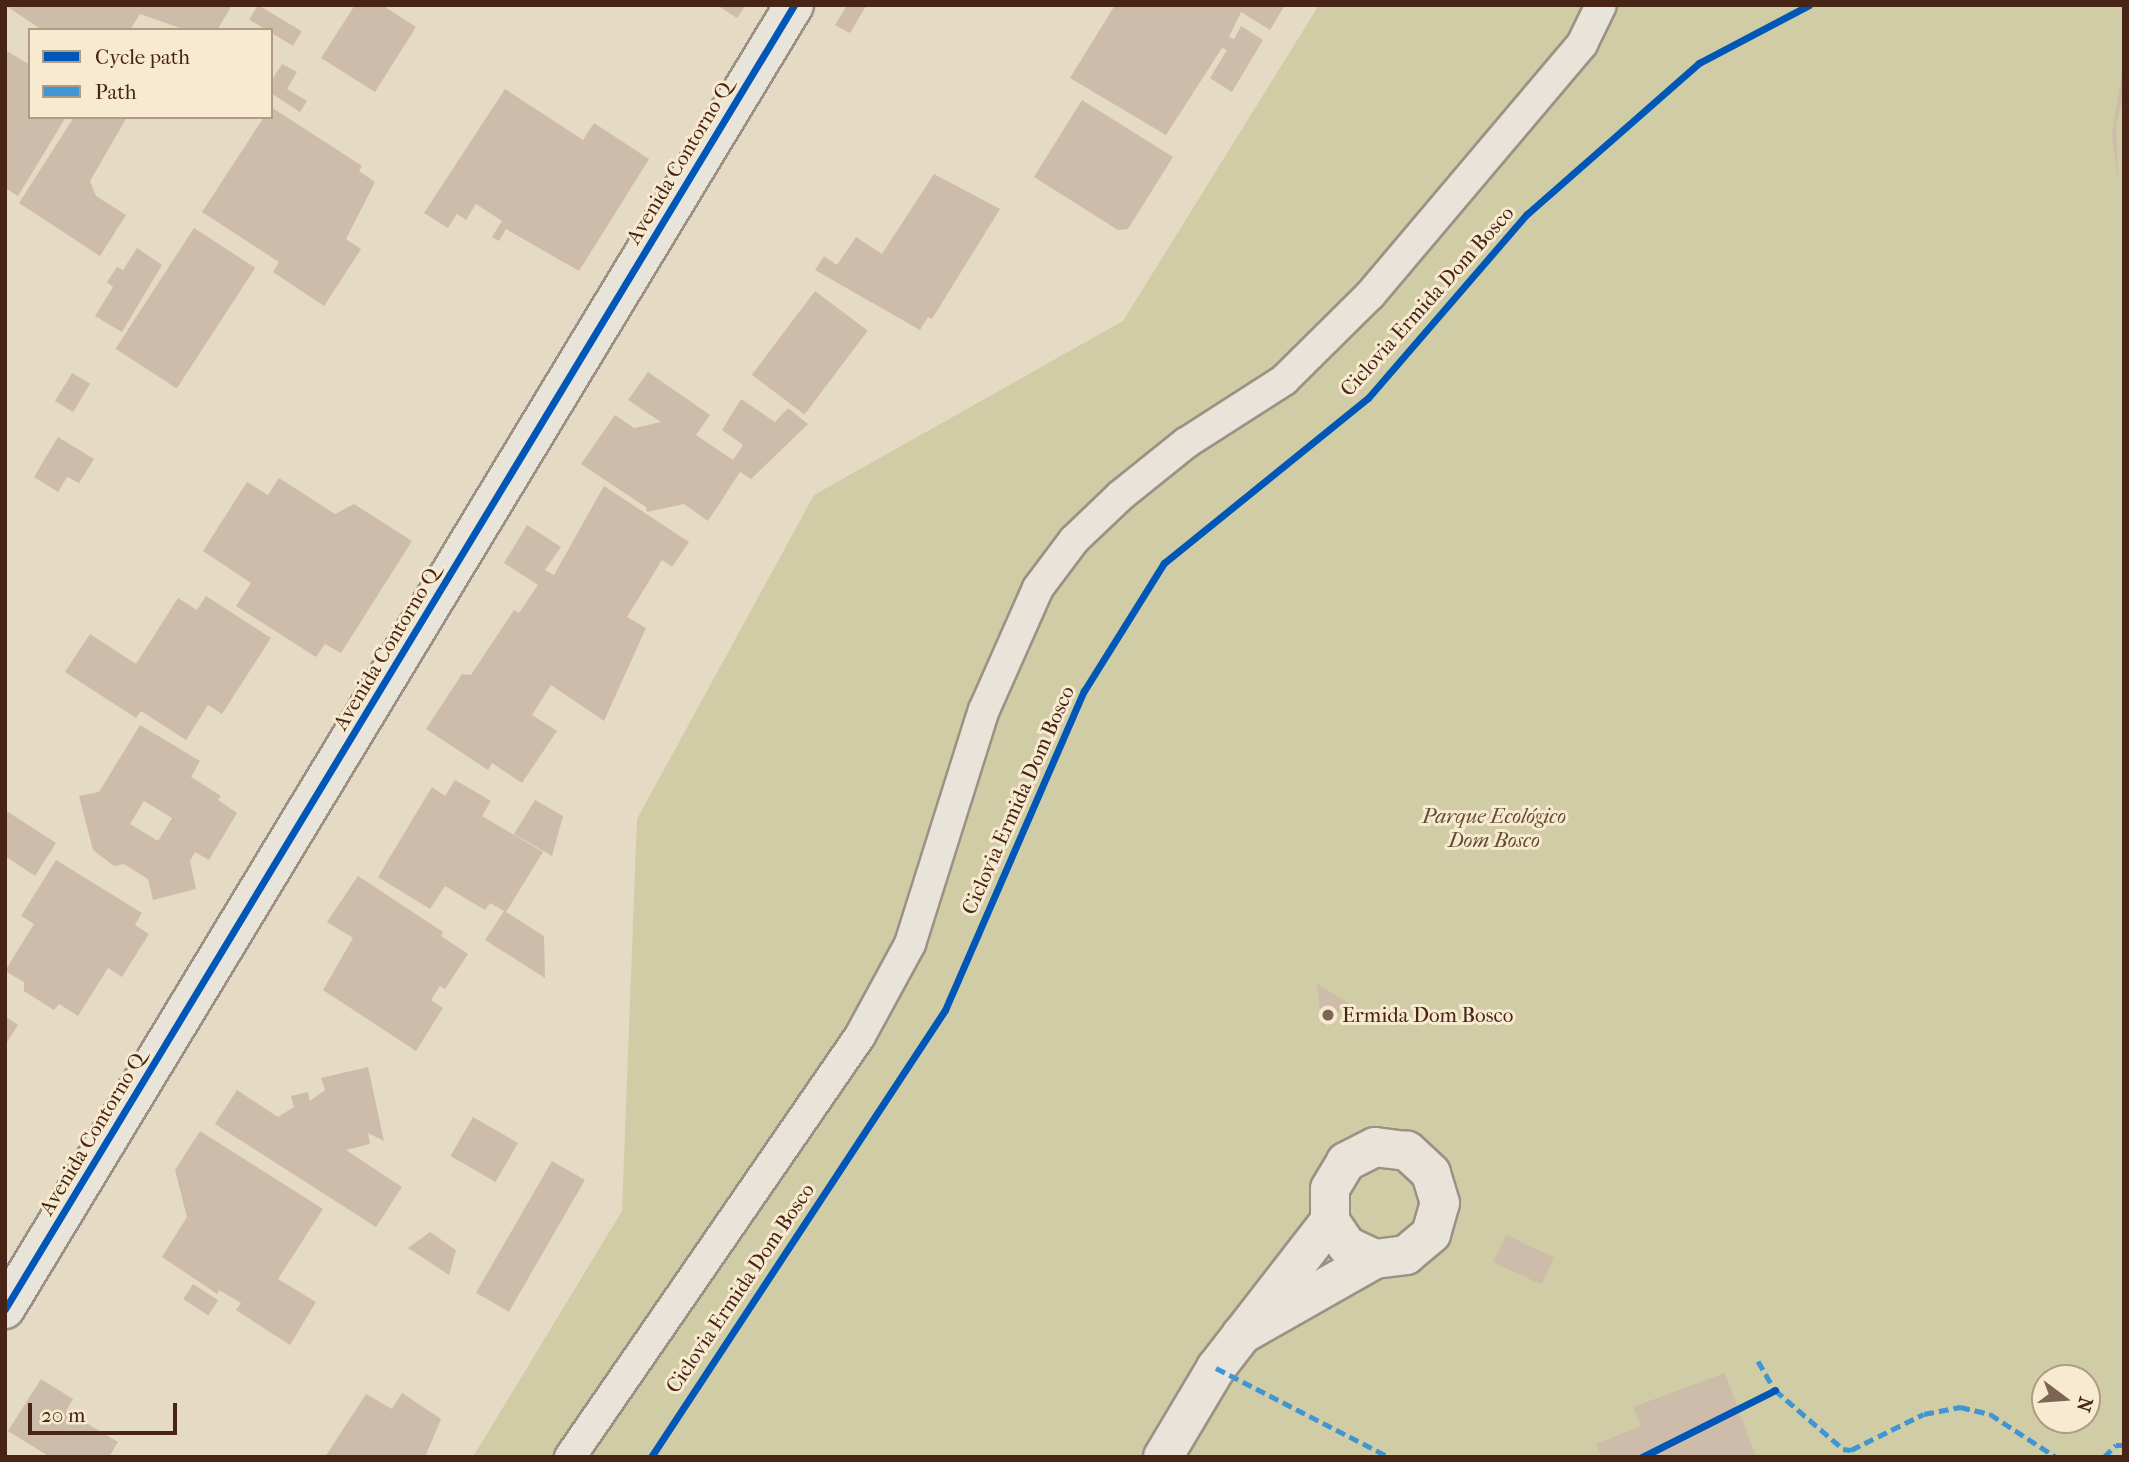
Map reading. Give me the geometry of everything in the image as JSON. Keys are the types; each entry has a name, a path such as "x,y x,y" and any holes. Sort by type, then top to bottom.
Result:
{"street":[{"name":"Avenida Contorno Q","path":"5,1309 794,5"},
{"path":"1241,1335 1375,1259 1406,1255 1431,1234 1440,1203 1432,1173 1407,1152 1375,1147 1346,1161 1330,1189 1330,1221 1347,1246 1375,1259"},
{"path":"1163,1457 1241,1335 1330,1221"}],"lane":[{"path":"570,1457 860,1036 910,944 984,710 1038,587 1074,540 1120,496 1186,443 1284,380 1370,295 1582,44 1601,5"}],"green space":[{"name":"Parque Ecológico Dom Bosco","path":"1319,5 2124,5 2124,1457 473,1457 622,1211 637,819 814,495 1123,321"}],"building":[{"path":"5,5 232,5 218,28 180,28 140,14 131,28 39,28"},
{"path":"258,5 302,31 293,46 273,34 273,28 263,28 249,20"},
{"path":"355,5 382,5 416,27 375,92 321,58"},
{"path":"717,5 746,5 737,18"},
{"path":"847,5 866,6 850,33 835,25"},
{"path":"1115,5 1285,5 1270,30 1241,12 1229,37 1234,39 1241,26 1263,40 1232,92 1210,78 1227,50 1222,48 1166,135 1070,78"},
{"path":"5,50 28,64 28,119 65,119 18,196 5,188"},
{"path":"282,64 297,72 287,89 307,101 300,112 273,94 273,78"},
{"path":"2123,66 2124,93 2116,125 2118,183 2112,135"},
{"path":"505,89 583,140 594,123 649,159 579,271 506,229 499,241 492,237 502,221 476,204 466,220 457,214 448,228 424,213"},
{"path":"1082,100 1173,157 1128,229 1118,230 1034,177"},
{"path":"273,108 362,166 359,171 375,182 346,239 361,249 324,306 273,272 279,262 202,212 263,119 273,119"},
{"path":"73,119 126,119 90,181 96,196 126,215 100,256 19,203"},
{"path":"934,174 1000,209 932,319 928,317 920,330 815,270 824,256 837,265 856,237 882,254"},
{"path":"194,228 255,268 177,389 116,349"},
{"path":"137,248 162,265 122,332 95,316 113,287 107,282 117,267 123,270"},
{"path":"815,291 868,331 805,415 752,375"},
{"path":"648,372 710,415 696,435 733,460 743,445 722,430 741,399 775,422 788,408 808,424 751,479 740,472 708,521 684,504 647,512 646,507 581,464 615,415 634,428 661,422 628,400"},
{"path":"72,373 90,384 73,412 55,401"},
{"path":"58,437 94,459 79,483 67,477 58,492 34,477"},
{"path":"279,478 335,514 354,504 412,541 341,653 325,644 316,657 236,606 251,583 203,551 247,482 268,495"},
{"path":"604,486 689,542 672,567 662,560 627,617 646,628 604,721 551,685 532,715 557,731 522,783 492,763 488,770 426,729 462,674 471,675 514,610 519,613 538,585 504,563 527,525 561,547 545,570 554,575"},
{"path":"206,596 271,638 222,714 208,705 186,740 141,711 136,718 65,672 90,634 136,664 178,598 197,610"},
{"path":"140,725 200,761 191,777 221,796 218,800 237,813 209,860 195,852 190,861 196,889 153,900 148,879 124,864 114,866 93,850 79,796 99,792","holes":["144,801 172,818 158,841 130,824"]},
{"path":"455,780 491,801 482,816 543,852 506,912 544,936 545,978 485,940 504,911 490,903 485,910 445,886 430,909 378,877 432,787 445,796"},
{"path":"535,800 563,816 552,856 514,834"},
{"path":"5,810 56,843 35,876 5,856"},
{"path":"56,860 142,913 135,925 149,934 122,977 108,968 78,1016 59,1004 54,1010 24,991 24,982 5,971 34,924 21,916"},
{"path":"358,876 443,932 441,936 468,954 445,989 440,986 431,1000 443,1008 416,1051 323,990 353,938 327,922"},
{"name":"Ermida Dom Bosco","path":"1317,984 1349,1003 1322,1026"},
{"path":"5,1016 18,1025 5,1045"},
{"path":"368,1067 384,1141 368,1133 370,1144 346,1150 402,1187 376,1227 215,1124 237,1090 278,1117 294,1107 291,1096 308,1092 310,1101 325,1090 321,1078"},
{"path":"473,1117 518,1143 496,1182 450,1156"},
{"path":"200,1131 323,1209 278,1279 316,1302 290,1345 236,1310 241,1303 219,1290 217,1294 162,1257 187,1217 175,1170"},
{"path":"552,1161 585,1180 509,1312 476,1293"},
{"path":"430,1232 456,1250 449,1275 408,1248"},
{"path":"1506,1235 1554,1257 1541,1285 1493,1262"},
{"path":"193,1284 218,1300 208,1315 183,1299"},
{"path":"1725,1373 1756,1457 1601,1457 1596,1444 1641,1426 1633,1407"},
{"path":"41,1379 73,1399 66,1411 118,1442 109,1457 50,1457 8,1431"},
{"path":"402,1393 441,1419 425,1457 325,1457 366,1394 392,1409"}],"marked path":[{"path":"1758,1361 1775,1390 1843,1449 1851,1450 1924,1414 1960,1407 1990,1414 2056,1457"},
{"path":"1216,1368 1389,1457"},
{"path":"2104,1457 2116,1445 2124,1445"}],"cycle path":[{"path":"5,1309 794,5"},
{"name":"Ciclovia Ermida Dom Bosco","path":"651,1457 945,1010 1084,691 1164,563 1368,398 1527,214 1699,63 1809,5"},
{"path":"1642,1457 1775,1390"}],"place":[{"name":"Ermida Dom Bosco","path":"1328,1015"}]}
